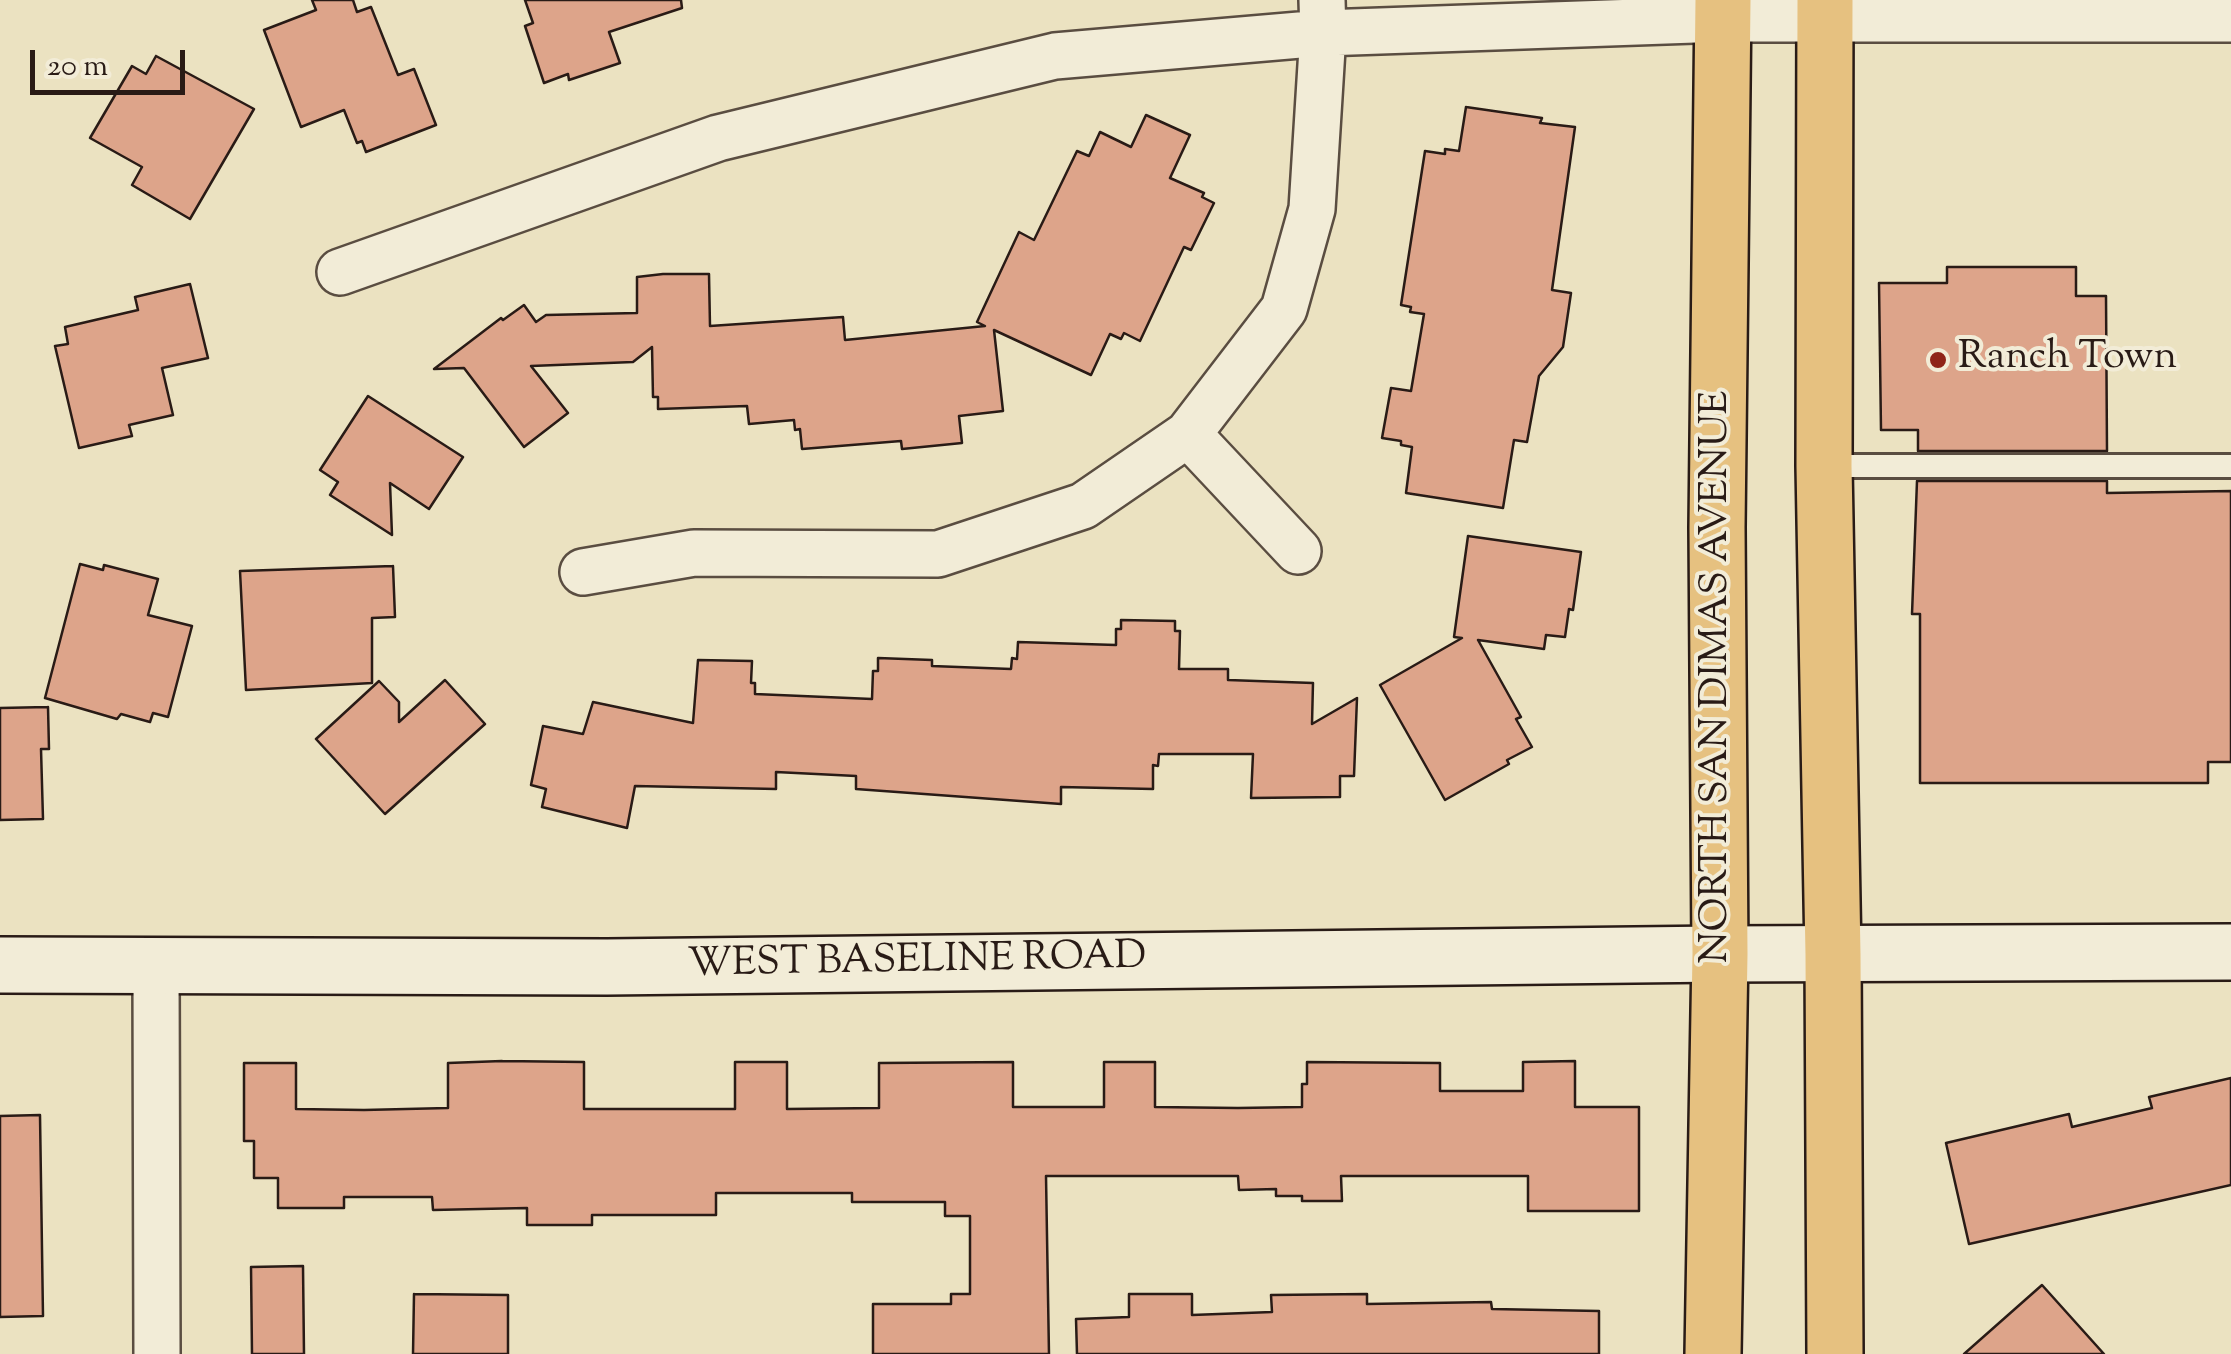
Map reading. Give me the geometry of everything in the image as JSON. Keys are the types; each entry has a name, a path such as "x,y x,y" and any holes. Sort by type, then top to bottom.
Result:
{"main road":[{"name":"NORTH SAN DIMAS AVENUE","path":"1713,1354 1720,954 1718,527 1723,9"},
{"path":"1825,10 1824,466 1835,1354"},
{"name":"WEST BASELINE ROAD","path":"0,966 607,967 2231,952"}],"street":[{"path":"340,272 718,138 1055,56 1322,17 1723,9 2231,19"},
{"path":"583,572 694,553 938,554 1083,506 1188,434 1284,309 1312,208 1322,17"},
{"path":"1188,434 1298,551"},
{"path":"156,967 157,1354"}],"lane":[{"path":"1824,466 2231,466"}],"building":[{"path":"312,0 353,0 357,12 371,7 398,75 414,69 436,125 366,152 362,141 357,143 344,110 301,127 264,30 316,10"},
{"path":"525,0 681,0 682,8 609,32 620,63 569,80 568,74 544,83 525,26 533,23"},
{"path":"156,56 254,109 190,219 132,185 142,167 90,138 132,66 146,74"},
{"path":"1466,107 1575,127 1552,290 1571,293 1563,347 1539,376 1527,442 1514,440 1503,508 1406,493 1412,447 1382,438 1391,388 1411,391 1424,314 1410,312 1411,307 1401,305 1425,151 1459,151"},
{"path":"1146,115 1190,135 1170,178 1204,193 1202,197 1214,203 1191,250 1184,247 1140,341 1124,333 1121,339 1110,334 1091,375 994,330 1003,411 959,416 962,443 902,449 901,441 802,449 800,429 795,430 794,420 749,424 747,406 658,409 658,397 653,397 652,347 633,362 531,366 568,413 524,447 464,368 434,369 524,305 536,322 546,315 637,313 637,277 663,274 709,274 710,326 843,317 845,340 985,326 977,322 1019,232 1034,240 1077,151 1089,156 1100,132 1131,147"},
{"path":"1947,267 2076,267 2076,296 2106,296 2107,451 1918,451 1918,430 1881,430 1879,283 1947,283"},
{"path":"190,284 208,358 162,368 173,415 129,425 132,436 79,448 55,346 68,344 65,327 138,310 135,297"},
{"path":"368,396 463,457 429,509 390,483 392,535 330,495 338,482 320,470"},
{"path":"1917,481 2107,481 2107,493 2231,491 2231,762 2208,762 2208,783 1920,783 1920,614 1912,614"},
{"path":"1468,536 1581,552 1565,637 1546,635 1544,649 1478,640 1521,717 1516,719 1532,747 1445,800 1380,685 1462,638 1454,637"},
{"path":"80,564 103,570 104,565 158,579 148,615 192,626 168,717 153,713 150,722 121,714 117,719 45,698"},
{"path":"393,566 395,617 372,618 372,683 246,690 240,571"},
{"path":"1121,620 1175,621 1175,631 1180,631 1179,669 1228,669 1228,680 1313,683 1312,724 1357,698 1354,776 1340,776 1340,797 1251,798 1253,754 1159,754 1158,766 1153,765 1153,789 1061,787 1061,804 856,789 856,776 776,772 776,789 635,786 627,828 542,807 546,789 531,785 543,726 583,734 593,702 693,723 698,660 752,661 755,694 872,699 873,671 878,671 878,658 932,660 932,666 1011,669 1012,658 1017,659 1018,642 1116,645 1116,629 1121,629"},
{"path":"445,680 485,724 385,814 316,739 379,681 399,702 399,722"},
{"path":"48,707 49,749 41,749 43,819 0,820 0,708"},
{"path":"1575,1061 1575,1107 1639,1107 1639,1211 1528,1211 1528,1176 1341,1176 1342,1201 1302,1201 1302,1196 1276,1196 1276,1189 1239,1190 1238,1176 1046,1176 1049,1354 873,1354 873,1304 951,1304 951,1294 970,1294 970,1216 945,1216 945,1202 852,1202 852,1193 716,1193 716,1215 592,1215 592,1225 527,1225 527,1208 433,1210 432,1197 344,1197 344,1208 278,1208 278,1178 254,1178 254,1141 244,1141 244,1063 296,1063 296,1109 364,1110 448,1108 448,1063 584,1062 584,1109 735,1109 735,1062 787,1062 787,1109 879,1108 879,1063 1013,1062 1013,1107 1104,1107 1104,1062 1155,1062 1155,1107 1238,1108 1302,1107 1307,1062 1440,1063 1440,1091 1523,1091 1523,1062"},
{"path":"2231,1078 2231,1185 1969,1244 1946,1143 2069,1114 2072,1127 2152,1108 2149,1097"},
{"path":"40,1115 43,1316 0,1317 0,1116"},
{"path":"303,1266 304,1354 252,1354 251,1267"},
{"path":"2042,1285 2104,1354 1964,1354"},
{"path":"414,1294 508,1295 508,1354 413,1354"},
{"path":"1129,1294 1192,1294 1192,1315 1272,1312 1271,1295 1367,1294 1367,1304 1491,1302 1492,1309 1599,1311 1599,1354 1077,1354 1076,1319 1129,1317"}],"place":[{"name":"Ranch Town","path":"1938,360"}]}
